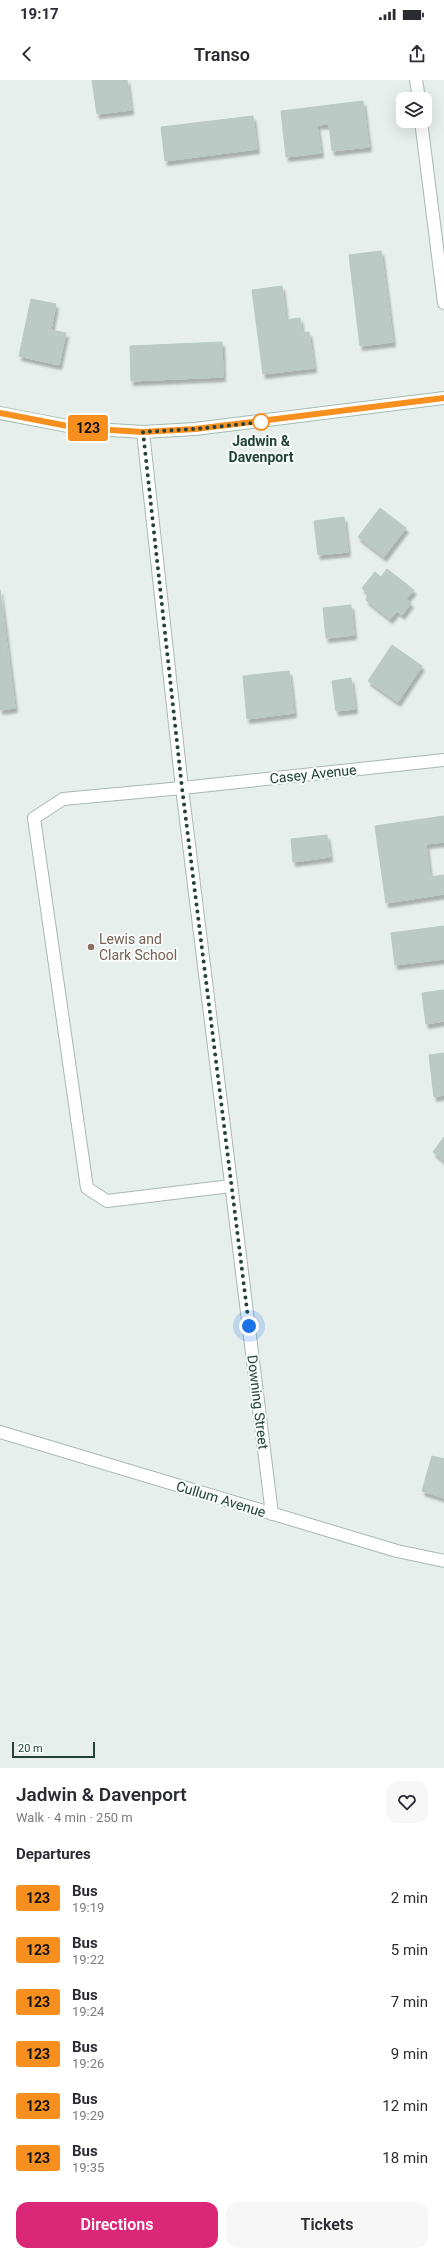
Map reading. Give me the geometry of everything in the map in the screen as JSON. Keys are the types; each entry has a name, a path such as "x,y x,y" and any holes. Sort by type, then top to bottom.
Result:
{"street":[{"path":"416,80 418,92"},
{"path":"422,128 444,303"},
{"path":"0,413 78,428 143,432 202,428 444,398"},
{"name":"Downing Street","path":"143,432 182,788 272,1514"},
{"name":"Casey Avenue","path":"231,1186 107,1201 87,1188 34,818 63,799 444,760"},
{"name":"Cullum Avenue","path":"0,1432 396,1551 444,1561"}],"building":[{"path":"92,80 127,80 131,110 97,114"},
{"path":"363,101 369,147 332,151 329,124 317,125 321,153 286,157 281,111"},
{"path":"253,116 257,149 165,161 161,127"},
{"path":"381,251 393,342 360,346 349,255"},
{"path":"282,286 286,320 300,318 302,333 309,332 314,368 263,374 252,290"},
{"path":"31,299 56,304 51,330 66,333 59,365 19,356"},
{"path":"222,342 223,377 131,381 130,346"},
{"path":"380,508 406,528 384,557 358,537"},
{"path":"344,517 348,552 318,555 314,521"},
{"path":"387,569 414,590 406,599 411,603 402,615 397,611 390,619 366,600 368,594 362,588 375,572 381,577"},
{"path":"0,590 15,708 0,710"},
{"path":"351,605 354,635 326,638 323,608"},
{"path":"392,645 422,666 398,702 368,681"},
{"path":"289,671 294,713 247,719 243,676"},
{"path":"351,678 355,709 336,711 332,681"},
{"path":"444,816 444,842 426,844 430,877 444,875 444,894 386,903 375,826"},
{"path":"327,835 330,857 293,862 291,839"},
{"path":"444,926 444,959 395,965 391,933"},
{"path":"444,990 444,1021 426,1024 422,993"},
{"path":"444,1053 444,1095 434,1097 429,1055"},
{"path":"444,1137 444,1161 433,1152"},
{"path":"432,1456 444,1459 444,1498 422,1491"}],"bus line":[{"name":"123","path":"0,413 78,428 143,432 195,429 261,422 444,398"}],"place":[{"name":"Jadwin & Davenport","path":"261,422"},
{"name":"Lewis and Clark School","path":"91,947"}],"route":[{"path":"249,1326 182,788 143,432 195,429 261,422"}]}
